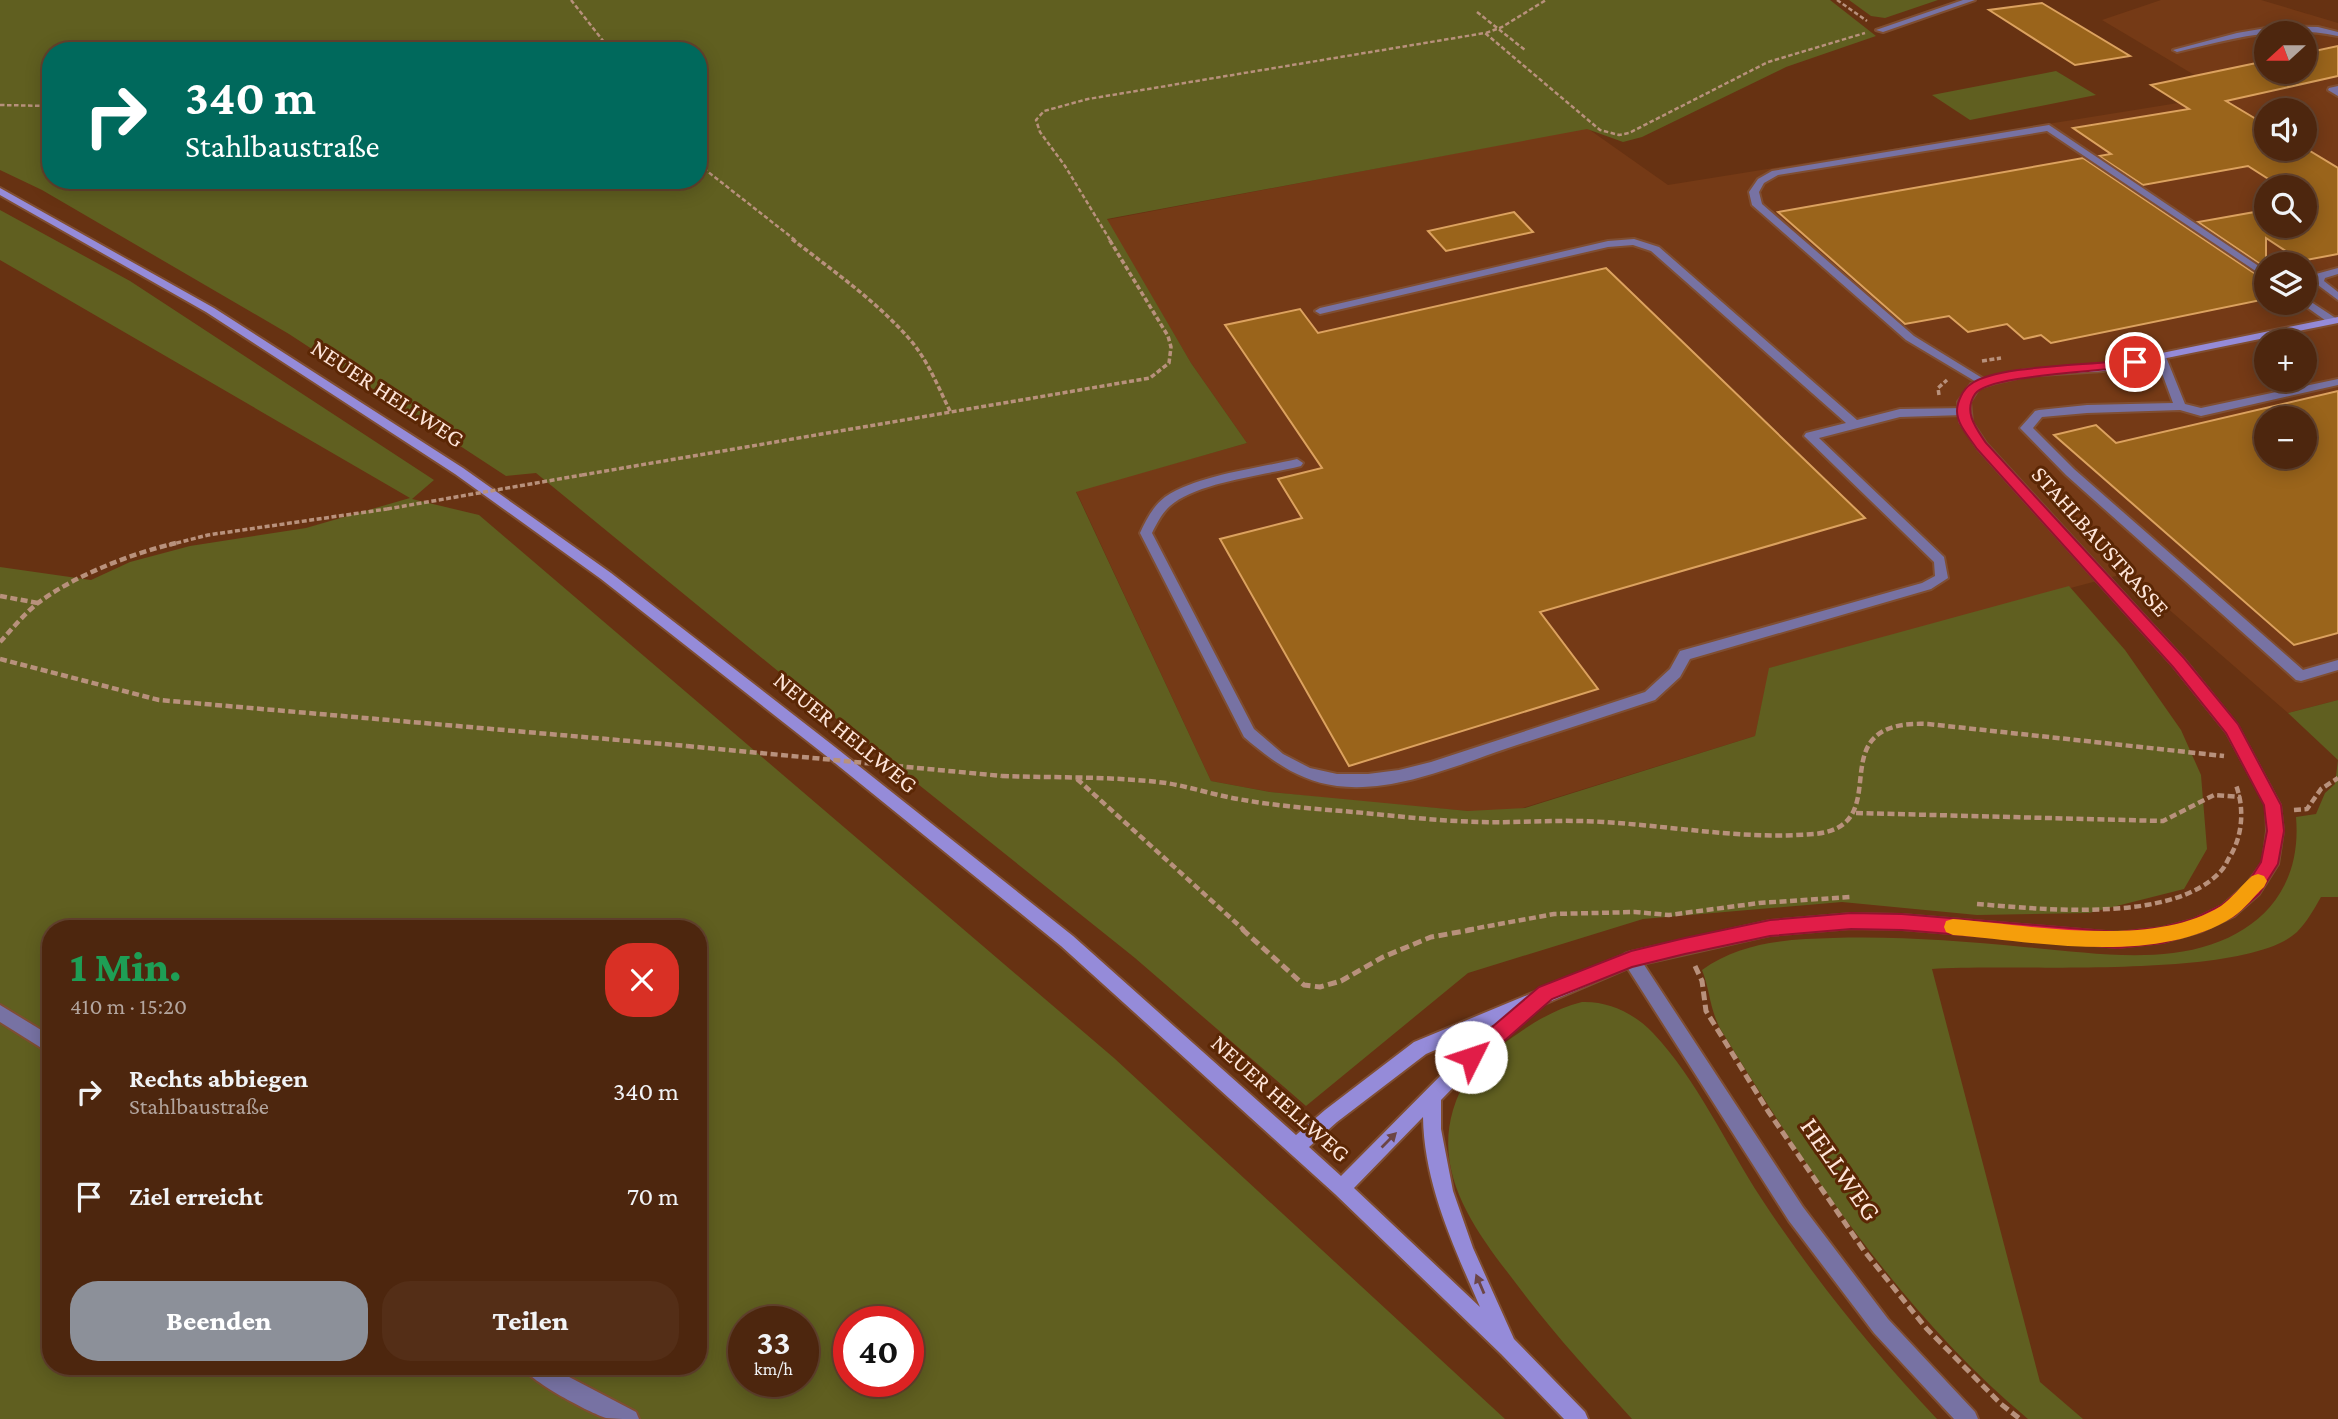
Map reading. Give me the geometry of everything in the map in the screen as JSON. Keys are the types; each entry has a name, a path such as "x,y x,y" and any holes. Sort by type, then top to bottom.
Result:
{"street":[{"path":"1880,30 1971,0"},
{"path":"2177,50 2292,27 2317,28 2338,34"},
{"path":"1983,383 1910,338 1757,205 1754,192 1761,181 1775,173 2049,128 2254,267"},
{"name":"NEUER HELLWEG","path":"0,191 211,310 459,471 606,576 1067,941 1341,1188 1578,1419"},
{"path":"1320,312 1608,244 1634,242 1655,249 1855,425"},
{"path":"2338,271 2320,275 2319,282 2338,298"},
{"path":"2317,309 2336,320"},
{"path":"1297,463 1201,487 1170,499 1153,517 1146,534 1249,733 1267,752 1285,764 1315,776 1351,781 1396,779 1650,696 1675,673 1685,655 1926,586 1942,578 1940,560 1810,436 1900,413 1963,411 1968,394 1983,383 2026,373 2103,368 2336,320"},
{"path":"2161,357 2180,406"},
{"path":"2338,382 2201,412 2180,406 2087,409 2039,414 2026,428 2070,472 2301,676 2338,665"},
{"name":"STAHLBAUSTRASSE","path":"1296,1147 1331,1116 1420,1048 1631,959 1770,928 1851,921 1902,922 2118,940 2163,935 2196,926 2228,911 2253,889 2270,864 2275,831 2273,805 2232,729 2179,663 1982,446 1966,422 1963,411"},
{"path":"1631,959 1796,1214 1881,1326 1968,1419"},
{"name":"STAHLBAUSTRASSE","path":"1341,1188 1471,1057 1545,993"},
{"path":"0,1013 42,1040"},
{"path":"1432,1097 1430,1120 1437,1174 1507,1347"},
{"path":"545,1375 629,1419"}],"path":[{"path":"571,0 604,42"},
{"path":"0,642 38,603 104,567 149,549 208,535 387,509 699,453 1147,380 1163,372 1170,361 1172,347 1168,336 1065,166 1037,126 1036,120 1044,111 1088,99 1485,33 1498,29 1546,0"},
{"path":"1837,0 1880,30"},
{"path":"1477,12 1525,50"},
{"path":"1485,33 1600,130 1619,135 1629,133 1768,62 1880,30"},
{"path":"0,105 42,106"},
{"path":"707,171 852,286 911,341 927,363 951,413"},
{"path":"0,596 38,603"},
{"path":"0,659 159,700 1002,776 1166,783 1248,800 1512,824 1583,821 1735,833 1819,834 1835,831 1851,821 1856,813 1862,766 1868,744 1881,730 1893,726 1916,725 2016,733 2225,756"},
{"path":"1077,779 1304,985 1320,987 1341,981 1431,937 1554,914 1592,911 1669,915 1759,903 1856,898"},
{"path":"1856,813 2163,821 2214,795 2241,797 2242,825 2234,853 2213,878 2182,895 2148,906 2103,911 1975,904"},
{"name":"HELLWEG","path":"1669,915 1702,981 1706,1011 1768,1111 1865,1252 1926,1328 2001,1404 2020,1419"}],"shaded area":[{"path":"0,0 1830,0 1876,36 1786,67 1642,137 1623,142 1587,129 1107,219 1191,363 1247,443 1076,492 1211,781 1270,792 1468,811 1525,808 1755,736 1769,668 2069,586 2125,650 2181,730 2201,775 2207,849 2184,889 2089,913 1977,915 1842,902 1643,919 1468,973 1306,1106 1135,958 536,473 506,476 289,334 42,190 0,170"},
{"path":"1849,0 1938,0 1885,18 1871,16"},
{"path":"2161,0 2261,0 2338,23 2338,700 2288,713 2127,573 1770,668 1755,736 1513,811 1468,811 1364,802 1270,792 1211,781 1076,491 1247,443 1191,363 1106,220 1587,128 1668,185 2228,95 2102,20"},
{"path":"2056,71 2096,95 1970,120 1932,95"},
{"path":"0,210 130,281 434,480 412,499 479,515 1114,1058 1505,1419 0,1419 0,567 91,580 130,562 190,546 306,528 410,498 0,260"},
{"path":"2338,700 2338,760 2288,713"},
{"path":"2338,760 2338,897 2321,897 2297,932 2269,947 2229,958 2179,964 1932,969 2040,1382 2083,1419 2028,1419 1938,1333 1859,1237 1788,1135 1721,1030 1702,970 1732,953 1748,948 1782,941 1816,939 1929,939 2117,955 2155,955 2200,948 2247,927 2265,912 2280,893 2290,871 2296,846 2296,817 2316,814 2325,793 2335,784"},
{"path":"1582,1002 1612,1006 1630,1015 1646,1026 1669,1051 1697,1091 1761,1198 1801,1256 1866,1340 1937,1419 1632,1419 1559,1337 1503,1267 1475,1226 1454,1182 1448,1135 1460,1091 1483,1060 1538,1020"}],"building":[{"path":"2042,3 2130,56 2075,65 1989,10"},
{"path":"2338,46 2338,76 2317,81 2317,50"},
{"path":"2254,64 2254,84 2302,84 2226,101 2254,118 2254,161 2317,161 2317,155 2338,168 2338,254 2317,258 2317,252 2287,252 2266,238 2317,238 2317,175 2262,175 2248,166 2143,185 2099,156 2111,154 2073,128 2189,109 2151,85"},
{"path":"2083,158 2254,273 2254,301 2051,343 2041,335 2024,339 2007,324 1968,332 1949,316 1905,324 1778,212"},
{"path":"1514,212 1533,232 1446,251 1428,231"},
{"path":"2254,212 2254,238 2266,238 2266,252 2254,252 2254,260 2198,222"},
{"path":"1606,268 1865,518 1540,612 1598,689 1349,766 1220,539 1302,518 1278,479 1322,468 1225,325 1300,309 1318,333"},
{"path":"2338,391 2338,633 2294,645 2054,435 2096,425 2116,443 2254,411 2254,469 2317,469 2317,406 2274,406"}],"slow traffic":[{"path":"1953,927 2118,940 2163,935 2196,926 2228,911 2253,889 2258,881"}],"route":[{"path":"1471,1057 1545,993 1631,959 1685,946 1770,928 1851,921 1902,922 2118,940 2163,935 2196,926 2228,911 2253,889 2270,864 2275,831 2273,805 2232,729 2179,663 1982,446 1966,422 1963,411 1964,402 1975,386 1992,380 2026,373 2057,373 2135,362"}]}
